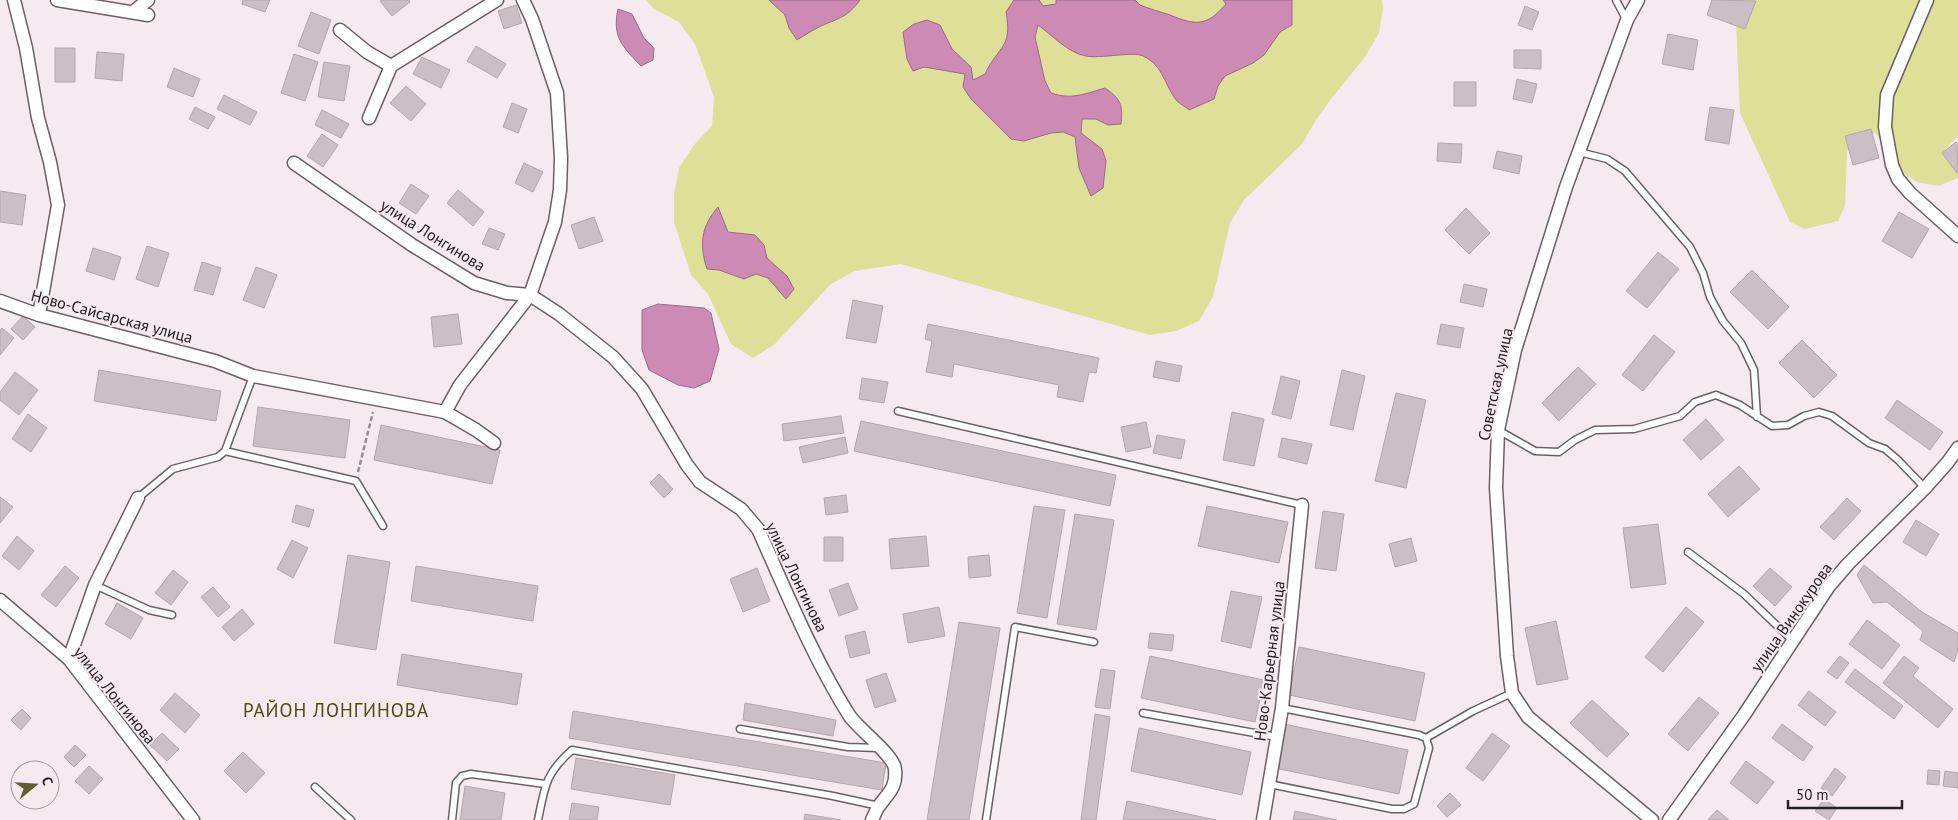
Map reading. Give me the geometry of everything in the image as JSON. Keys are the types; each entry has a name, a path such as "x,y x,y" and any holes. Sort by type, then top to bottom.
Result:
{"street":[{"path":"14,0 26,48 38,118 50,162 58,205 39,315"},
{"path":"57,0 148,15"},
{"path":"134,12 148,0"},
{"path":"369,118 391,66 497,0"},
{"path":"445,412 460,385 530,294 555,222 560,190 561,158 557,93 544,51 523,0"},
{"name":"Советская улица","path":"1638,0 1627,20 1579,152 1515,350 1498,430 1496,488 1507,656 1512,693 1528,717 1652,820"},
{"path":"1927,0 1887,95 1885,127 1892,165 1898,179 1910,193 1958,236"},
{"path":"340,30 367,52 391,66"},
{"name":"улица Лонгинова","path":"294,162 412,245 474,283 507,293 530,294 559,314 613,357 642,389 687,465 700,482 741,509 758,530 833,690 853,720 890,758 896,767 895,780 889,795 879,806 872,820"},
{"name":"Ново-Сайсарская улица","path":"0,301 39,315 215,361 253,376 445,412 494,443"},
{"name":"улица Винокурова","path":"1669,820 1744,715 1829,586 1848,564 1925,488 1958,448"},
{"path":"69,659 96,585 138,498"},
{"name":"Ново-Карьерная улица","path":"1263,820 1282,708 1302,504"},
{"name":"улица Лонгинова","path":"0,600 69,659 193,820"}],"lane":[{"path":"1616,0 1627,20"},
{"path":"1579,152 1607,159 1625,172 1690,246 1703,273 1710,297 1723,321 1741,343 1754,370 1757,417"},
{"path":"138,498 174,469 218,457 225,451 253,376"},
{"path":"1498,430 1535,451 1558,452 1575,440 1595,430 1634,429 1680,416 1695,402 1716,395 1740,405 1772,426 1788,425 1804,416 1819,412 1832,416 1869,443 1885,449 1925,488"},
{"path":"898,411 1302,504"},
{"path":"225,451 356,481 383,526"},
{"path":"1688,552 1744,594 1792,642"},
{"path":"96,585 149,610 172,615"},
{"path":"986,820 1015,627 1094,642"},
{"path":"1426,738 1473,711 1512,693"},
{"path":"1269,784 1404,810 1414,804 1429,748 1426,738 1419,734 1282,708"},
{"path":"1143,713 1277,737"},
{"path":"740,729 848,747 880,748"},
{"path":"538,820 545,784 556,764 572,750 879,806"},
{"path":"452,820 456,783 462,776 471,774 545,784"},
{"path":"315,787 351,820"}],"path":[{"path":"356,481 376,398"}],"green space":[{"path":"646,0 1382,0 1383,8 1379,33 1365,57 1331,99 1302,144 1244,200 1230,223 1213,297 1199,321 1176,331 1150,335 901,264 855,271 831,284 775,344 753,358 731,344 708,294 691,275 674,222 674,195 679,168 694,145 712,126 714,97 695,44 679,22 654,9"},
{"path":"1735,0 1958,0 1958,136 1942,153 1958,158 1958,178 1938,186 1917,182 1902,173 1875,133 1847,151 1845,206 1838,221 1805,229 1790,222 1740,113"}],"shaded area":[{"path":"769,0 860,0 843,16 797,40 789,28 785,15"},
{"path":"1014,0 1039,0 1043,6 1056,4 1056,0 1135,0 1140,5 1179,19 1201,22 1213,17 1226,4 1223,0 1292,0 1292,25 1280,32 1264,55 1253,63 1225,76 1218,86 1214,99 1189,110 1177,101 1160,70 1143,56 1132,54 1092,57 1079,54 1067,48 1038,25 1035,37 1045,81 1051,93 1072,96 1105,88 1120,103 1122,112 1121,124 1108,125 1096,119 1082,119 1081,133 1102,149 1106,161 1103,188 1091,196 1079,168 1075,137 1063,132 1051,133 1024,141 1011,139 971,99 963,87 965,74 924,67 913,71 907,59 903,32 914,24 927,20 940,25 952,49 971,67 973,80 985,74 1006,40 1008,24 1006,12"},
{"path":"618,9 632,14 644,38 654,48 653,60 641,66 624,47 616,27"},
{"path":"718,207 728,232 755,235 764,245 767,258 787,276 794,289 786,299 768,278 756,274 744,279 719,270 707,269 702,244 703,236 712,214"},
{"path":"658,304 704,308 711,313 719,349 710,381 694,388 678,385 649,370 642,350 642,310"}],"building":[{"path":"243,0 270,0 265,12 242,4"},
{"path":"409,0 410,2 392,16 380,1"},
{"path":"1712,0 1756,1 1745,29 1707,15"},
{"path":"516,5 522,23 504,29 498,11"},
{"path":"1525,6 1539,12 1532,30 1518,25"},
{"path":"311,12 331,20 319,54 298,46"},
{"path":"1668,34 1698,40 1693,70 1662,64"},
{"path":"476,46 506,64 497,78 467,61"},
{"path":"55,48 75,48 75,82 55,82"},
{"path":"1514,50 1541,50 1541,69 1514,68"},
{"path":"97,52 124,54 122,81 95,78"},
{"path":"294,54 318,62 305,101 281,93"},
{"path":"422,57 450,70 441,88 413,74"},
{"path":"324,62 350,66 344,101 318,97"},
{"path":"174,68 200,79 193,97 167,87"},
{"path":"1517,79 1537,84 1532,103 1513,99"},
{"path":"1454,82 1476,82 1476,106 1454,106"},
{"path":"406,86 426,104 411,121 390,103"},
{"path":"224,95 257,112 250,125 217,109"},
{"path":"512,103 527,109 518,133 503,127"},
{"path":"195,107 215,117 208,129 189,119"},
{"path":"1710,107 1734,110 1729,144 1705,140"},
{"path":"322,110 349,124 341,138 315,125"},
{"path":"1871,129 1879,158 1853,165 1845,136"},
{"path":"322,134 338,145 323,167 307,156"},
{"path":"1956,142 1958,144 1957,173 1942,153"},
{"path":"1438,143 1462,144 1461,163 1437,161"},
{"path":"1497,151 1522,156 1519,174 1493,168"},
{"path":"524,163 543,172 533,192 515,183"},
{"path":"411,184 429,196 416,214 399,203"},
{"path":"458,190 484,212 473,226 447,203"},
{"path":"0,191 26,195 22,225 0,222"},
{"path":"1466,208 1490,233 1469,254 1445,230"},
{"path":"1899,212 1929,229 1912,258 1882,241"},
{"path":"594,217 603,241 579,249 571,225"},
{"path":"489,228 505,234 498,250 482,244"},
{"path":"147,246 169,253 158,287 136,279"},
{"path":"93,248 121,257 114,280 86,271"},
{"path":"1658,252 1679,269 1647,308 1626,291"},
{"path":"202,262 221,268 213,295 194,290"},
{"path":"256,267 277,275 264,308 243,300"},
{"path":"1752,270 1789,307 1768,329 1730,292"},
{"path":"1464,284 1487,289 1483,307 1460,302"},
{"path":"853,300 883,306 876,343 846,338"},
{"path":"458,314 462,344 434,347 431,317"},
{"path":"23,316 35,327 23,340 11,329"},
{"path":"928,324 1099,358 1096,373 1089,372 1083,402 1057,397 1059,385 954,364 952,377 926,372 932,341 925,339"},
{"path":"1441,324 1464,328 1460,348 1437,344"},
{"path":"2,328 14,338 0,355 0,331"},
{"path":"1654,335 1675,352 1643,391 1622,375"},
{"path":"1802,340 1837,375 1814,398 1779,363"},
{"path":"1156,361 1182,366 1179,382 1153,377"},
{"path":"1578,367 1596,384 1559,421 1542,403"},
{"path":"99,370 221,391 216,421 94,401"},
{"path":"1342,370 1365,376 1353,430 1330,425"},
{"path":"15,372 38,390 19,415 0,400 0,392"},
{"path":"1281,376 1300,381 1291,419 1272,414"},
{"path":"862,378 888,382 884,403 859,399"},
{"path":"1396,393 1426,400 1406,488 1375,481"},
{"path":"1897,400 1943,432 1930,450 1885,418"},
{"path":"258,407 350,420 345,458 253,446"},
{"path":"1232,412 1264,419 1254,466 1223,460"},
{"path":"28,414 47,428 31,452 12,439"},
{"path":"841,416 844,433 784,441 782,424"},
{"path":"1706,419 1724,440 1701,460 1683,440"},
{"path":"861,421 1116,475 1110,506 854,451"},
{"path":"1146,422 1151,447 1126,452 1121,427"},
{"path":"381,425 500,450 492,484 374,460"},
{"path":"1157,435 1185,440 1181,459 1153,453"},
{"path":"845,437 848,453 803,463 799,447"},
{"path":"1282,438 1312,444 1307,464 1278,457"},
{"path":"1739,466 1760,489 1728,517 1708,494"},
{"path":"659,474 673,489 664,498 650,483"},
{"path":"846,495 848,512 826,515 824,498"},
{"path":"0,497 13,507 0,523"},
{"path":"1847,498 1861,511 1834,540 1820,527"},
{"path":"296,505 314,510 309,527 292,522"},
{"path":"1034,506 1065,510 1047,618 1017,613"},
{"path":"1207,506 1288,522 1279,563 1198,546"},
{"path":"1323,511 1344,514 1336,571 1315,568"},
{"path":"1075,514 1114,520 1096,630 1057,624"},
{"path":"1916,520 1939,534 1926,556 1903,542"},
{"path":"1658,524 1666,584 1631,588 1623,528"},
{"path":"17,536 34,551 19,570 2,556"},
{"path":"926,536 929,566 891,569 889,539"},
{"path":"824,537 843,537 843,561 824,561"},
{"path":"1411,538 1417,561 1395,567 1389,544"},
{"path":"292,540 308,548 293,578 277,569"},
{"path":"348,555 390,562 376,650 334,643"},
{"path":"989,555 991,576 969,578 968,557"},
{"path":"1864,565 1922,612 1958,633 1958,650 1954,662 1920,640 1923,631 1887,602 1873,603 1857,575"},
{"path":"65,566 79,578 56,607 41,595"},
{"path":"416,566 538,586 533,621 411,601"},
{"path":"757,568 770,601 743,612 730,579"},
{"path":"1770,568 1792,587 1775,606 1753,586"},
{"path":"173,570 188,582 171,605 155,593"},
{"path":"848,583 858,609 839,616 829,590"},
{"path":"213,587 230,607 218,617 201,597"},
{"path":"1231,591 1262,597 1251,648 1221,641"},
{"path":"117,603 143,618 131,639 105,624"},
{"path":"939,607 945,636 908,643 903,614"},
{"path":"1686,607 1704,622 1663,672 1645,657"},
{"path":"242,609 254,624 234,641 222,627"},
{"path":"1867,620 1900,645 1882,669 1849,644"},
{"path":"1556,621 1568,679 1537,685 1525,628"},
{"path":"959,622 1000,628 969,820 927,820"},
{"path":"865,631 870,653 850,658 845,636"},
{"path":"1150,633 1174,635 1172,651 1148,648"},
{"path":"1299,647 1425,673 1415,721 1289,695"},
{"path":"402,654 522,674 517,705 397,685"},
{"path":"1150,656 1264,680 1255,722 1141,698"},
{"path":"1840,656 1849,663 1837,679 1827,672"},
{"path":"1904,656 1919,668 1913,676 1953,709 1938,728 1883,683"},
{"path":"1101,669 1115,671 1110,709 1095,707"},
{"path":"1855,669 1903,706 1894,719 1845,682"},
{"path":"886,673 896,701 875,708 866,680"},
{"path":"1809,691 1836,712 1825,726 1798,705"},
{"path":"175,693 200,715 185,733 160,710"},
{"path":"1699,697 1719,713 1688,751 1668,734"},
{"path":"1592,700 1629,734 1607,757 1570,723"},
{"path":"745,703 836,720 833,736 743,720"},
{"path":"22,709 31,718 21,730 11,720"},
{"path":"573,711 886,763 882,790 569,738"},
{"path":"1095,714 1110,717 1096,820 1081,820"},
{"path":"1284,724 1408,750 1399,794 1275,768"},
{"path":"1782,724 1813,747 1803,761 1772,738"},
{"path":"1139,728 1251,752 1242,795 1131,771"},
{"path":"162,733 179,749 167,761 150,745"},
{"path":"1492,733 1510,746 1483,781 1466,768"},
{"path":"75,745 86,755 74,767 64,757"},
{"path":"243,752 265,773 246,793 224,771"},
{"path":"576,758 675,775 670,805 571,789"},
{"path":"1746,761 1774,782 1757,804 1730,783"},
{"path":"89,766 103,779 89,794 75,781"},
{"path":"1835,768 1846,777 1832,796 1821,788"},
{"path":"1928,770 1940,771 1939,785 1927,784"},
{"path":"1945,771 1958,773 1958,788 1943,786"},
{"path":"465,786 505,793 501,820 460,820"},
{"path":"1450,793 1461,805 1447,817 1437,806"},
{"path":"1824,799 1837,808 1829,820 1815,811"},
{"path":"1127,801 1216,820 1123,820"},
{"path":"572,803 599,807 597,820 569,820"},
{"path":"1717,810 1729,820 1708,820"},
{"path":"1295,811 1337,820 1293,820"},
{"path":"805,814 841,820 804,820"}],"district":[{"name":"РАЙОН ЛОНГИНОВА","path":"336,710"}]}
